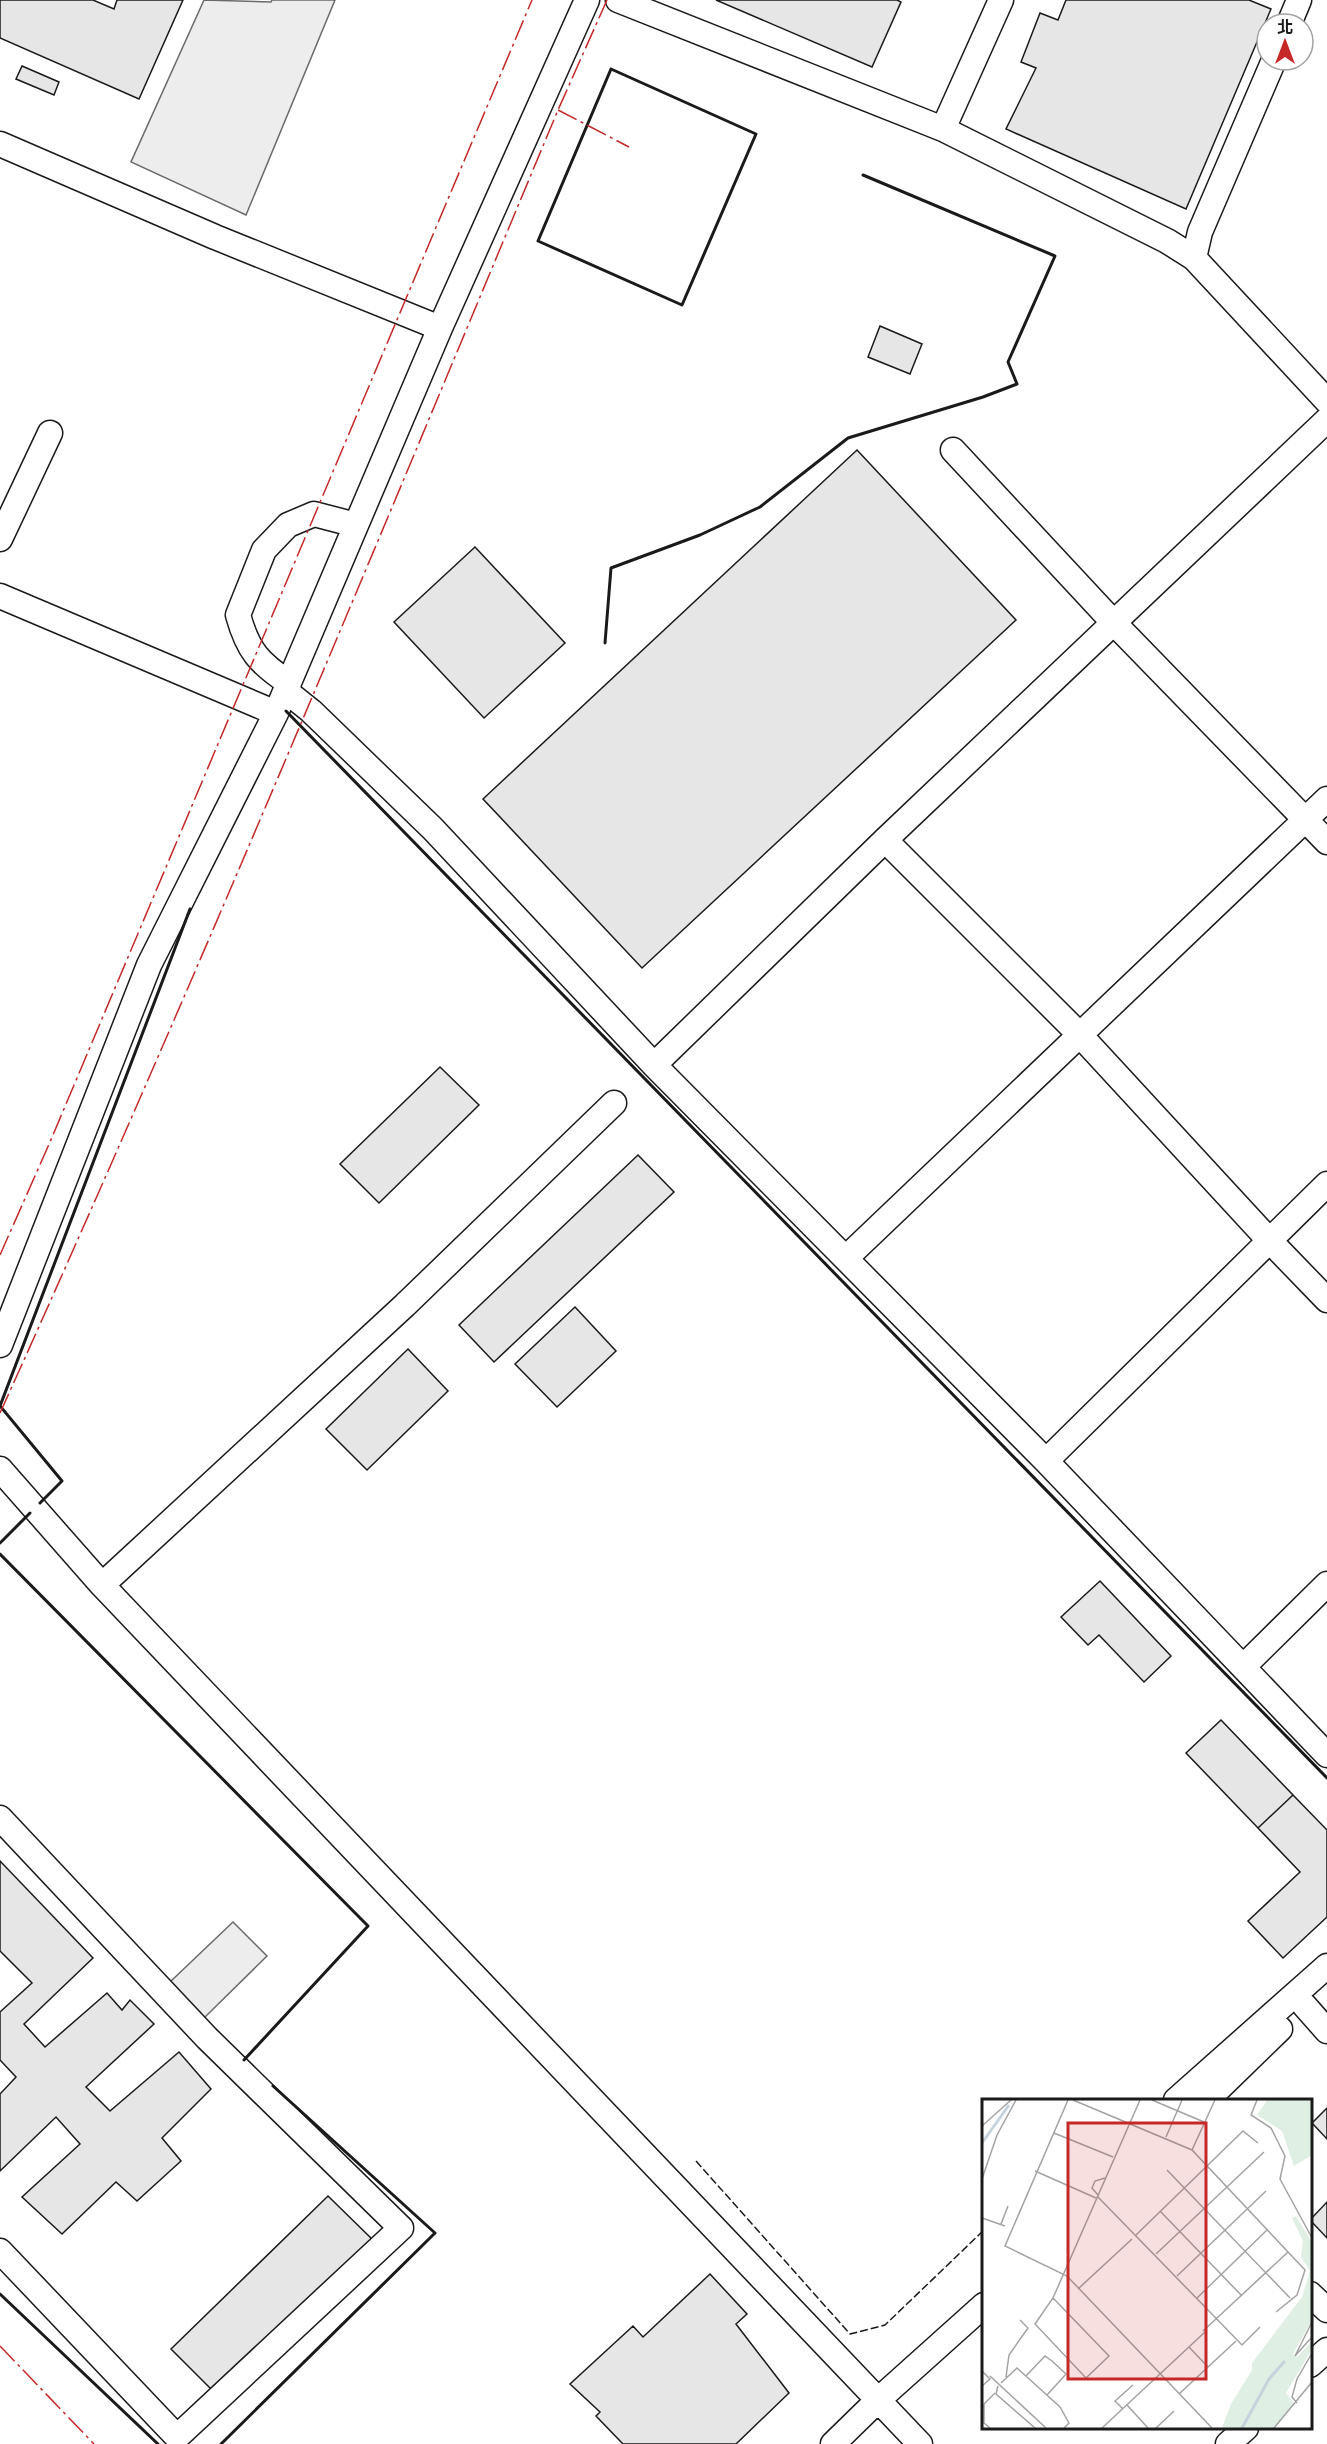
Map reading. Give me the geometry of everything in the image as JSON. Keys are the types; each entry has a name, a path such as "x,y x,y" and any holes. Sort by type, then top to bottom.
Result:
{"lane":[{"path":"0,1345 149,965 288,687 440,328 587,0"},
{"path":"618,0 943,129 1167,241 1194,258 1327,401"},
{"path":"943,129 1001,0"},
{"path":"1194,258 1200,232 1269,72"},
{"path":"0,144 215,237 440,328"},
{"path":"654,1065 885,840 1327,420"},
{"path":"0,539 50,433"},
{"path":"953,450 1114,623 1327,842"},
{"path":"356,525 314,514 288,525 264,550 238,615 246,641 264,666 433,829 654,1065 1046,1461 1327,1755"},
{"path":"0,596 276,713"},
{"path":"846,1257 1327,799"},
{"path":"885,840 1079,1034 1327,1300"},
{"path":"102,1585 405,1305 615,1103"},
{"path":"1046,1461 1327,1184"},
{"path":"0,1469 102,1585 920,2444"},
{"path":"1244,1667 1327,1584"},
{"path":"0,1818 207,2038 401,2228 177,2437 0,2251"},
{"path":"1177,2099 1327,1966"},
{"path":"1208,2099 1310,1999 1327,2031"},
{"path":"1312,2295 1327,2310"},
{"path":"833,2444 877,2401 982,2307"},
{"path":"1312,2365 1327,2350"},
{"path":"1228,2444 1244,2429"}],"shaded area":[{"path":"204,0 271,2 272,0 335,0 246,215 131,162"},
{"path":"233,1922 267,1956 204,2018 170,1982"}],"building":[{"path":"0,0 93,0 114,9 117,0 183,0 139,99 0,38"},
{"path":"716,0 897,0 901,2 872,67"},
{"path":"1066,0 1249,0 1271,9 1270,12 1255,12 1255,47 1186,209 1006,129 1036,68 1021,62 1040,13 1058,20"},
{"path":"22,66 59,82 54,95 16,79"},
{"path":"880,326 922,344 910,374 868,357"},
{"path":"857,450 1016,620 642,968 483,799"},
{"path":"475,547 565,643 484,718 394,622"},
{"path":"440,1067 479,1105 379,1203 340,1164"},
{"path":"638,1155 674,1192 494,1362 459,1325"},
{"path":"575,1307 616,1351 557,1407 515,1364"},
{"path":"408,1349 448,1391 367,1470 326,1429"},
{"path":"1100,1581 1171,1656 1144,1682 1099,1635 1088,1645 1061,1617"},
{"path":"1221,1720 1293,1795 1258,1828 1186,1753"},
{"path":"1293,1795 1327,1830 1327,1917 1283,1958 1248,1921 1300,1872 1258,1828"},
{"path":"0,1861 93,1958 24,2024 45,2047 107,1993 122,2010 130,2000 154,2024 86,2087 110,2111 179,2052 211,2089 162,2138 181,2161 137,2201 116,2182 62,2234 22,2197 80,2144 56,2117 0,2171 0,2094 16,2077 0,2060 0,2012 32,1983 0,1951"},
{"path":"1327,2108 1327,2139 1312,2123"},
{"path":"328,2196 374,2241 214,2392 171,2349"},
{"path":"1327,2202 1327,2238 1312,2222 1312,2218"},
{"path":"710,2274 747,2314 736,2324 789,2393 736,2444 623,2444 596,2416 600,2412 570,2384 633,2326 643,2337"}],"fence":[{"path":"696,2161 850,2334 885,2325 982,2232"}],"wall":[{"path":"611,69 756,134 682,305 538,241 611,69"},
{"path":"605,643 611,568 700,535 760,507 848,438 983,397 1017,384 1008,362 1055,256 863,175"},
{"path":"286,711 1327,1778"},
{"path":"40,1503 62,1481 0,1406 190,909"},
{"path":"0,1543 30,1513"},
{"path":"0,1554 368,1926 244,2060"},
{"path":"221,2444 435,2233 273,2086"},
{"path":"0,2294 158,2444"}],"power":[{"path":"0,1255 50,1142 532,0"},
{"path":"0,1413 214,927 558,110 607,0"},
{"path":"558,110 629,147"},
{"path":"0,2346 94,2444"}]}
